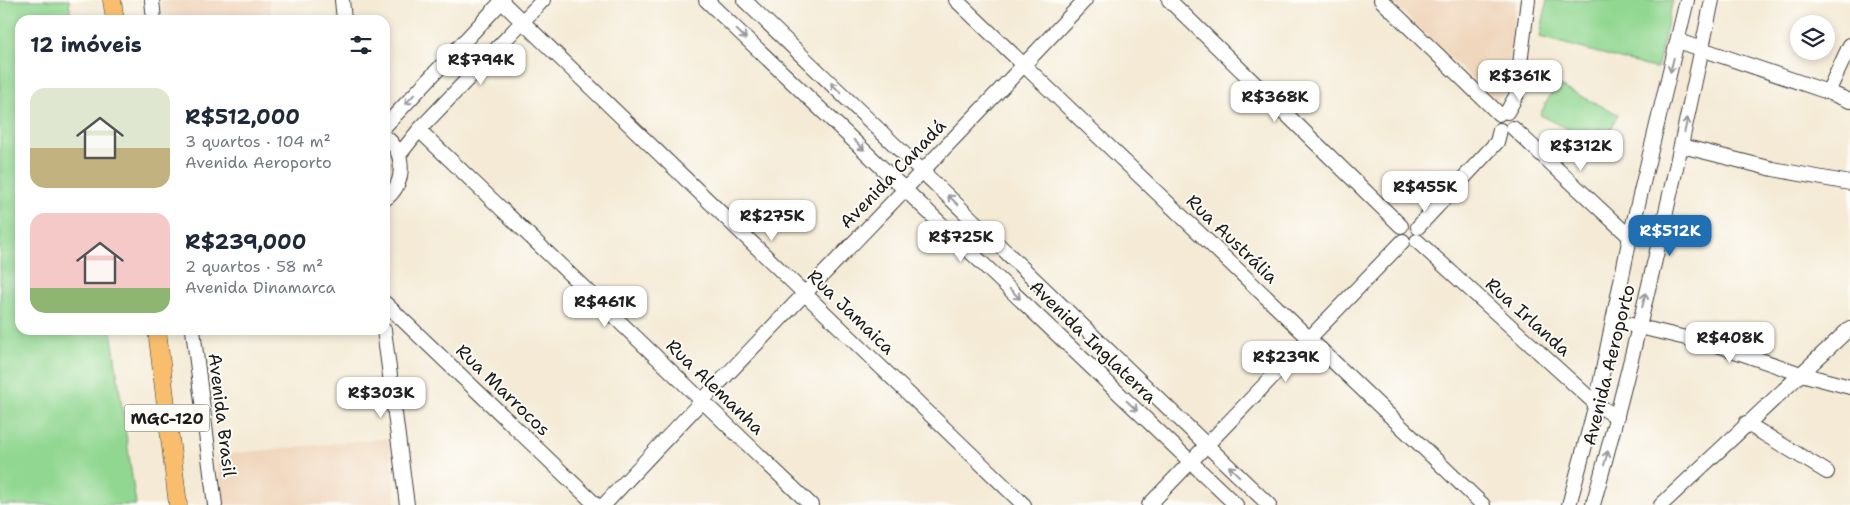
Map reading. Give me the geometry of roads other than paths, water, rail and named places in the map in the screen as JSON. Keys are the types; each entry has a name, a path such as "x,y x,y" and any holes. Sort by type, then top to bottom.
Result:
{"main road":[{"path":"112,0 114,15"},
{"name":"MGC-120","path":"158,335 178,505"}],"street":[{"path":"152,0 154,15"},
{"path":"342,0 344,15"},
{"path":"399,155 419,130 543,0"},
{"name":"Avenida Inglaterra","path":"706,0 1236,505"},
{"name":"Avenida Inglaterra","path":"744,0 1269,505"},
{"name":"Rua Austrália","path":"956,0 1025,64 1308,339 1483,505"},
{"name":"Avenida Canadá","path":"604,505 804,293 906,190 1084,0"},
{"path":"1169,0 1402,226 1410,222 1413,236"},
{"path":"1381,0 1503,113"},
{"path":"1528,0 1516,96 1496,120 1496,125 1506,129 1630,237"},
{"name":"Avenida Aeroporto","path":"1569,505 1596,404 1630,237 1678,41 1686,0"},
{"name":"Avenida Aeroporto","path":"1593,505 1617,417 1682,146 1712,0"},
{"path":"390,121 502,1"},
{"name":"Rua Jamaica","path":"502,1 1024,505"},
{"path":"1678,41 1850,101"},
{"path":"1828,92 1850,45"},
{"path":"1149,505 1308,339 1413,236 1497,142 1506,129"},
{"name":"Rua Alemanha","path":"419,130 811,505"},
{"path":"390,142 399,155 401,166 396,188 390,194"},
{"path":"1682,146 1773,169 1850,184"},
{"name":"Rua Irlanda","path":"1413,236 1596,404 1617,417"},
{"name":"Rua Marrocos","path":"390,308 596,505"},
{"path":"1614,321 1720,346 1801,374 1850,387"},
{"path":"1661,505 1746,423 1850,328"},
{"name":"Avenida Brasil","path":"194,335 215,505"},
{"path":"385,335 407,505"},
{"path":"1746,423 1827,472"}]}
